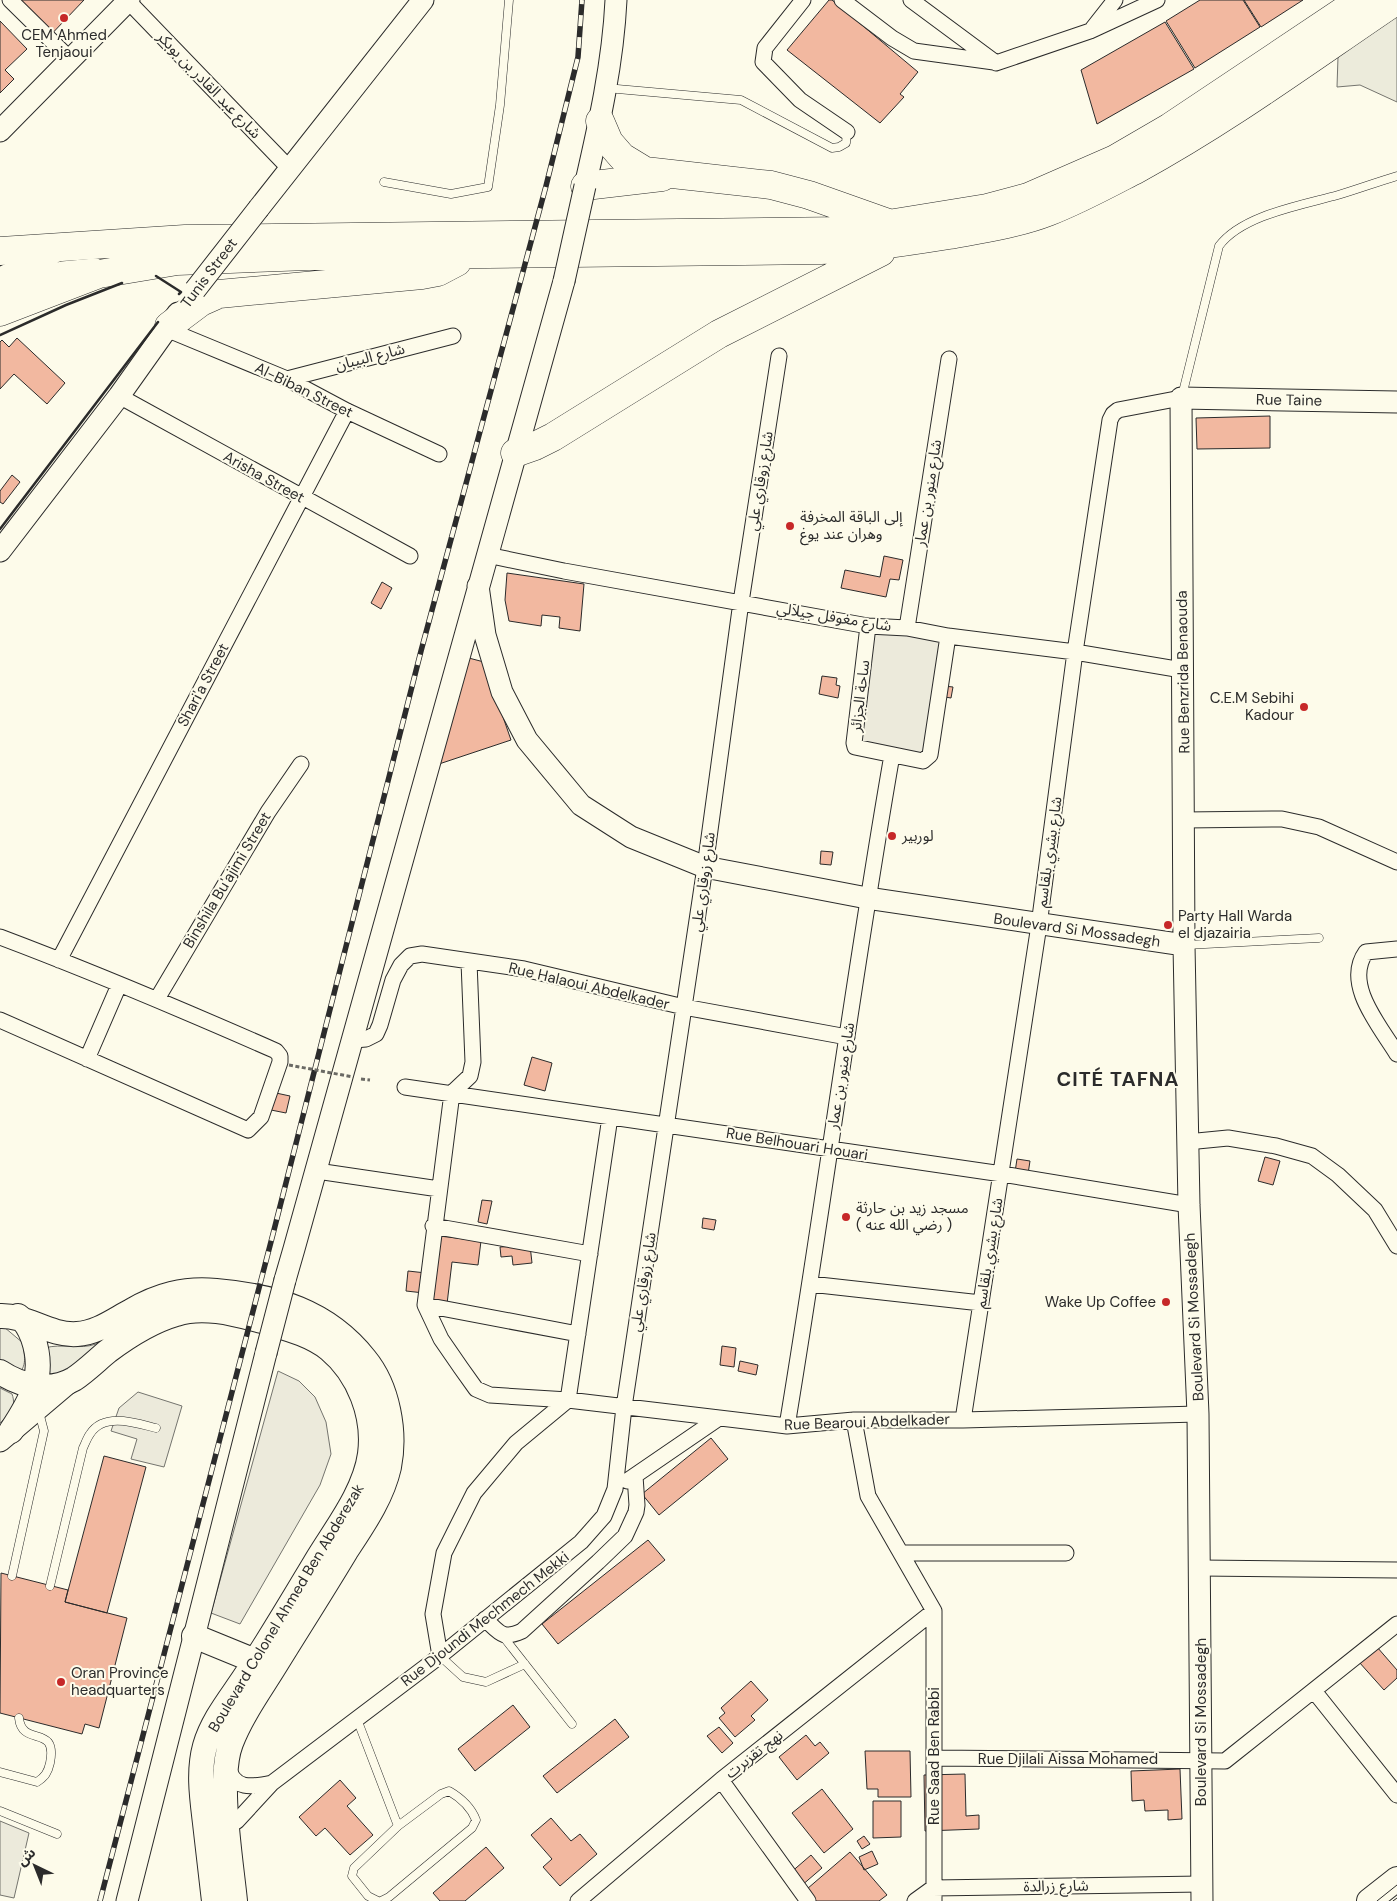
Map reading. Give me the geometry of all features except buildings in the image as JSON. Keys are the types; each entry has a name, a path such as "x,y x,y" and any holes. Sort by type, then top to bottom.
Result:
{"highway":[{"path":"0,312 99,274 177,261 299,257 859,248 895,234 1028,197 1115,159 1170,127 1360,0"},
{"path":"0,251 185,239 845,231 895,234 1010,223 1047,212 1086,196 1170,151 1224,117 1397,0"},
{"path":"600,121 609,142 622,157 645,171 676,176 771,185 809,195 895,234"},
{"path":"585,186 676,176"},
{"path":"515,453 553,437 719,334 895,234"},
{"path":"168,328 202,302 219,294 430,274 446,269 471,255"}],"main road":[{"name":"Tunis Street","path":"0,551 119,396 195,290 289,168 423,0"},
{"path":"127,1901 285,1280 354,1040 478,586 564,281 600,121 615,31 616,0"},
{"path":"0,131 129,1"},
{"path":"0,278 54,252 77,245"},
{"path":"0,290 62,272 177,261"},
{"name":"Rue Taine","path":"1182,398 1397,402"},
{"name":"Rue Benzrida Benaouda","path":"1182,398 1184,945"},
{"name":"Boulevard Si Mossadegh","path":"478,586 485,635 502,692 527,740 581,805 631,837 705,867 867,898 1184,945 1189,1205 1198,1414 1202,1892"},
{"name":"Boulevard Colonel Ahmed Ben Abderezak","path":"0,1304 11,1318 46,1329 77,1334 95,1330 150,1300 167,1293 188,1290 236,1293 290,1305 321,1320 356,1348 368,1362 384,1394 391,1429 389,1467 384,1483 360,1530 238,1727 230,1745 217,1826 214,1901"},
{"name":"Boulevard Colonel Ahmed Ben Abderezak","path":"37,1397 53,1386 74,1379 108,1351 150,1325 164,1318 190,1310 236,1314 290,1329 310,1337 328,1348 344,1363 357,1384 368,1408 371,1432 370,1455 364,1475 345,1514 255,1661 222,1711 206,1745 201,1781 217,1826 235,1901"},
{"path":"11,1318 30,1331 35,1345 38,1366 37,1397"},
{"path":"0,1372 21,1383 37,1397"},
{"path":"6,1436 30,1401 37,1397"},
{"path":"194,1636 255,1661"},
{"path":"1369,1901 1397,1880"}],"street":[{"path":"10,0 71,60"},
{"path":"803,0 765,48 763,62 800,100 847,132"},
{"path":"842,0 892,38 914,51 996,63 1090,31 1157,0"},
{"path":"911,0 996,63"},
{"path":"1090,31 1115,0"},
{"name":"شارع عبد القادر بن بوبكر","path":"129,1 289,168"},
{"name":"Al-Biban Street","path":"168,328 287,379 347,411 439,454"},
{"name":"شارع البيبان","path":"287,379 453,336"},
{"name":"شارع زوقاري علي","path":"624,1407 705,867 741,602 779,356"},
{"name":"شارع منور بن عمار","path":"907,628 949,359"},
{"name":"Arisha Street","path":"119,396 410,556"},
{"name":"شارع بشري بلقاسم","path":"963,1420 1039,925 1075,652 1110,420 1118,410 1182,398"},
{"name":"Shari'a Street","path":"60,960 347,411"},
{"name":"شارع مغوفل جيلالي","path":"487,555 564,571 868,626 907,628 948,636 1075,652 1182,670"},
{"name":"ساحة الجزائر","path":"868,626 854,743 859,748 923,761 930,755 948,636"},
{"name":"شارع منور بن عمار","path":"787,1426 867,898 892,755"},
{"name":"Binshila Bu'ajimi Street","path":"157,998 268,812 301,764"},
{"path":"1184,820 1282,819 1319,827 1397,862"},
{"path":"0,937 119,985 157,998 276,1051 280,1056 280,1062 261,1116 255,1125 248,1130 0,1020"},
{"path":"1397,949 1366,952 1360,961 1357,974 1360,992 1397,1054"},
{"name":"Rue Halaoui Abdelkader","path":"354,1040 366,1039 376,1034 393,980 401,965 410,956 422,954 524,969 684,1007 847,1037"},
{"path":"469,962 473,1062 470,1076 452,1093 438,1189 425,1305 578,1334"},
{"path":"87,1059 119,985"},
{"name":"Rue Belhouari Houari","path":"405,1086 1002,1174 1189,1205"},
{"path":"440,1656 433,1614 444,1553 474,1493 516,1443 568,1400 610,1117"},
{"path":"1188,1142 1228,1138 1276,1146 1312,1156 1338,1175 1374,1210 1397,1246"},
{"path":"317,1171 438,1189"},
{"path":"434,1226 590,1254"},
{"path":"810,1284 981,1303"},
{"name":"Rue Bearoui Abdelkader","path":"425,1305 441,1338 476,1389 490,1396 568,1400 787,1426 854,1420 963,1420 1198,1414"},
{"name":"Rue Djoundi Mechmech Mekki","path":"217,1826 237,1821 246,1814 272,1783 440,1656 581,1542 604,1516 615,1489 624,1407"},
{"path":"615,1489 720,1418"},
{"path":"854,1420 868,1496 934,1611"},
{"path":"485,1619 502,1635 509,1637 522,1631 598,1562 625,1536 636,1512 635,1476"},
{"path":"901,1553 1066,1553"},
{"path":"1200,1568 1397,1570"},
{"name":"Rue Saad Ben Rabbi","path":"934,1611 934,1894"},
{"name":"نهج تقزيرت","path":"578,1901 721,1780 934,1611"},
{"name":"Rue Djilali Aissa Mohamed","path":"934,1758 1225,1761 1397,1624"},
{"path":"1314,1691 1397,1795"},
{"path":"227,1762 232,1778 245,1786 272,1783"},
{"path":"721,1780 808,1901"},
{"name":"شارع زرالدة","path":"934,1894 1202,1892"},
{"path":"915,1901 934,1894"}],"lane":[{"path":"384,182 451,194 488,187 500,106 509,0"},
{"path":"605,88 741,100 832,148 840,147 846,143 847,132"},
{"path":"1182,398 1219,246 1224,239 1240,227 1268,215 1397,176"},
{"path":"1184,945 1319,938"},
{"path":"12,1576 44,1431 37,1397"},
{"path":"50,1586 83,1448 91,1432 108,1421 129,1421 156,1428"},
{"path":"502,1635 572,1724"},
{"path":"440,1656 463,1677 486,1682 525,1664"},
{"path":"0,1772 37,1782 44,1778 48,1770 52,1750 50,1744 45,1739 25,1732 20,1727 19,1718"},
{"path":"357,1719 398,1826"},
{"path":"449,1791 459,1797 473,1812 476,1820 472,1828 389,1897 380,1901 368,1896 352,1876 354,1868 398,1826 440,1794 449,1791"},
{"path":"0,1811 57,1834"}],"path":[{"path":"290,1065 353,1078"}],"shaded area":[{"path":"1397,10 1397,102 1360,85 1337,87 1338,57 1381,20"},
{"path":"868,626 948,636 930,755 859,749"},
{"path":"0,1326 4,1327 23,1343 24,1364 17,1375 0,1369"},
{"path":"120,1329 80,1369 50,1376 45,1370 45,1348 90,1346"},
{"path":"278,1371 299,1381 315,1397 326,1422 331,1454 320,1485 240,1624 211,1613"},
{"path":"0,1388 12,1394 13,1407 0,1423"},
{"path":"138,1392 182,1406 164,1467 131,1459 137,1439 111,1431 119,1408"},
{"path":"0,1821 29,1833 14,1898 0,1895"}],"tram line":[{"path":"1377,1901 1397,1885"},
{"path":"1393,1901 1397,1898"}],"railway":[{"path":"100,1901 273,1234 421,651 546,186 578,57 582,0"}],"wall":[{"path":"156,276 181,292 179,294"},
{"path":"0,335 66,305 122,283"},
{"path":"0,529 158,322"}],"place":[{"name":"CEM Ahmed Tenjaoui","path":"64,18"},
{"name":"إلى الباقة المخرفة وهران عند يوغ","path":"790,526"},
{"name":"C.E.M Sebihi Kadour","path":"1304,707"},
{"name":"لوربير","path":"892,836"},
{"name":"Party Hall Warda el djazairia","path":"1168,925"},
{"name":"مسجد زيد بن حارثة ( رضي الله عنه )","path":"846,1217"},
{"name":"Wake Up Coffee","path":"1166,1302"},
{"name":"Oran Province headquarters","path":"61,1682"}],"district":[{"name":"CITÉ TAFNA","path":"1118,1079"}]}
